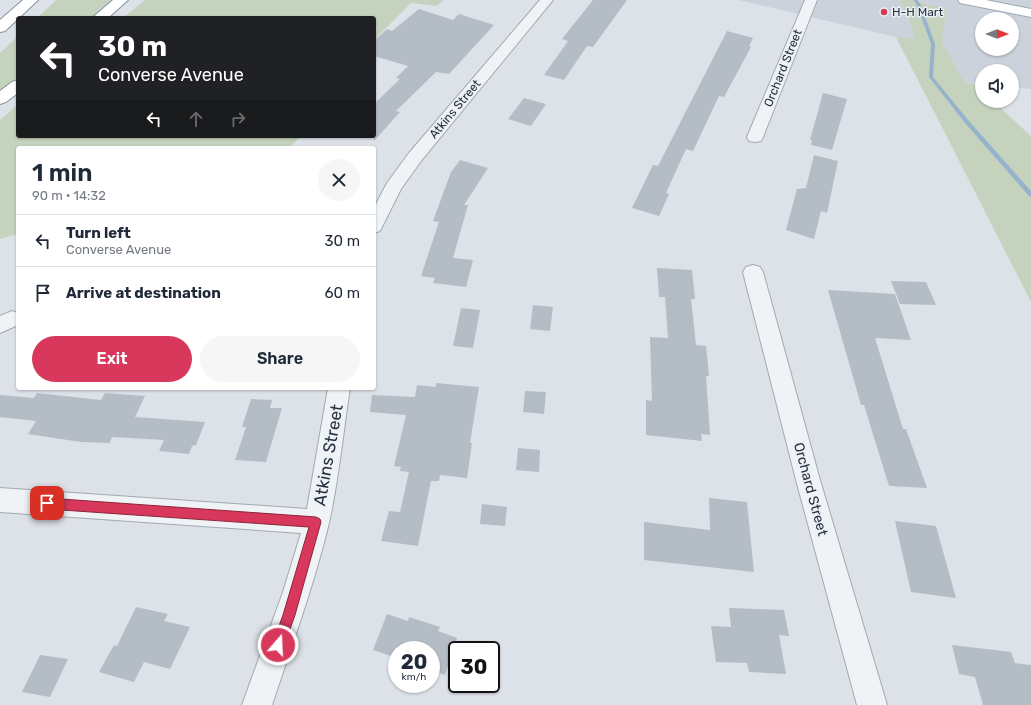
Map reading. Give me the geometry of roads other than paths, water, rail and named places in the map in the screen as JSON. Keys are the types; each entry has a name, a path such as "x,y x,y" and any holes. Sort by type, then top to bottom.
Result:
{"main road":[{"path":"0,28 31,0"},
{"path":"101,16 121,0"},
{"path":"965,0 1031,14"},
{"path":"0,99 16,87"}],"street":[{"name":"Atkins Street","path":"376,222 393,187 415,157 547,0"},
{"name":"Orchard Street","path":"755,137 811,0"},
{"name":"Orchard Street","path":"753,272 808,480 872,705"},
{"name":"Atkins Street","path":"257,705 289,615 316,522 339,390"},
{"path":"0,500 316,522"}],"waterway":[{"path":"915,0 918,3 933,44 931,77 967,122 1031,195"}],"place":[{"name":"H-H Mart","path":"884,12"}]}
